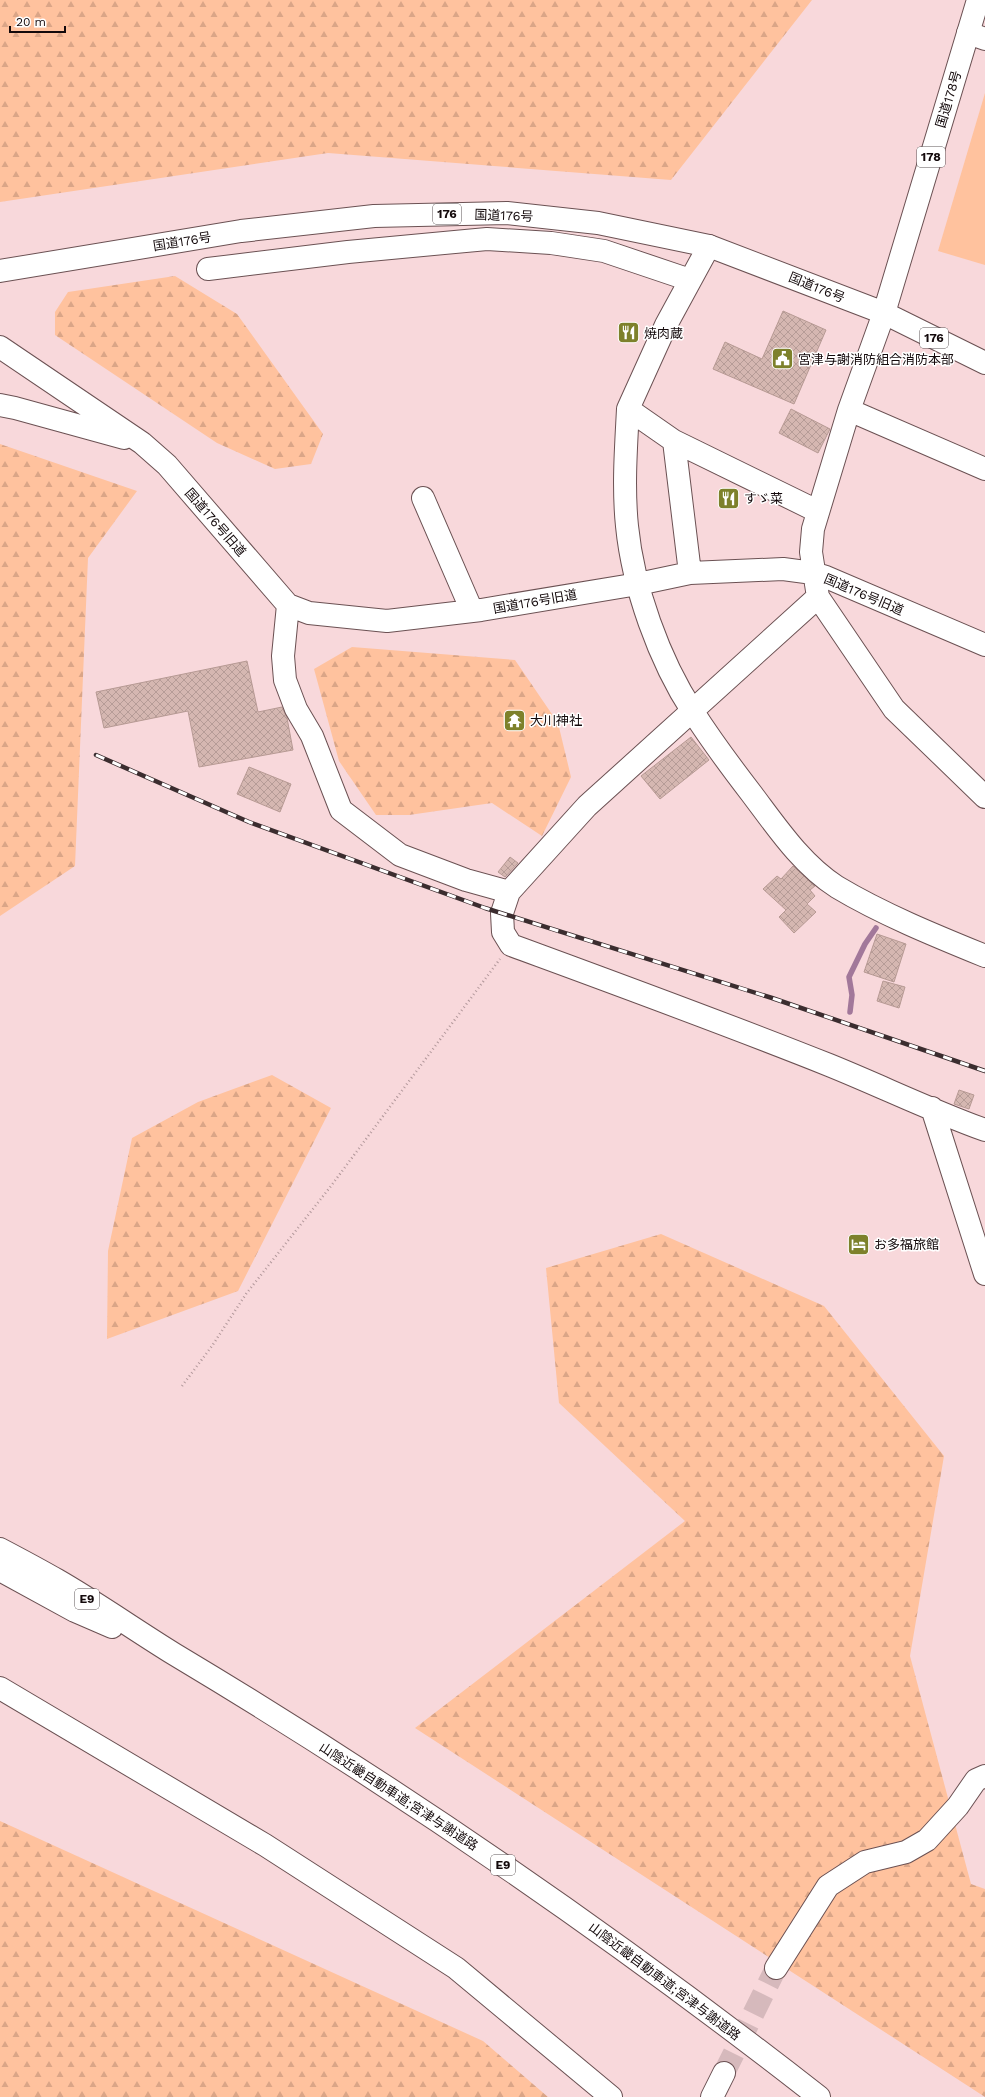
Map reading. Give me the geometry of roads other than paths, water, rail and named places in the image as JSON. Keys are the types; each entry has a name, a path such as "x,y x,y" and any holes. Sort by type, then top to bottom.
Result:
{"main road":[{"name":"国道178号","path":"818,597 813,573 811,552 813,529 817,511 849,410 884,313 976,36 978,0"},
{"name":"国道176号","path":"0,271 241,231 374,216 507,213 598,223 709,246 884,313 985,363"},
{"path":"522,241 524,215"},
{"path":"208,269 348,252 487,239 551,243 604,251 690,280"},
{"path":"709,246 666,325 628,408 625,477 627,520 638,584 663,656 692,711 784,838 809,864 836,886 886,912 985,956"},
{"name":"国道176号旧道","path":"0,346 142,443 167,465 288,605 310,613 387,621 472,611 638,584 690,573 782,569 813,573 985,646"},
{"name":"国道176号旧道","path":"0,406 15,408 142,443"},
{"path":"628,408 674,441 817,511"},
{"path":"849,410 985,469"},
{"path":"674,441 690,573"},
{"path":"423,498 472,611"},
{"path":"985,797 894,709 818,597 587,806 509,892 502,914 503,932 511,945 726,1024 932,1108 948,1117 985,1130"},
{"path":"288,605 282,656 285,680 296,709 312,736 341,810 400,855 466,880 509,892"},
{"path":"932,1108 985,1274"},
{"name":"山陰近畿自動車道;宮津与謝道路","path":"0,1549 57,1580 172,1653 251,1699 464,1838 618,1945 819,2097"},
{"path":"0,1570 75,1611 172,1653"},
{"path":"0,1688 265,1845 456,1968 610,2097"},
{"path":"776,1968 828,1886 865,1862 906,1852 927,1840 958,1806 976,1780 985,1776"},
{"path":"712,2097 724,2073"}],"waterway":[{"path":"850,1012 852,995 849,977 865,944 876,928"}],"tunnel":[{"path":"724,2073 776,1968"}],"railway":[{"path":"96,755 249,822 485,908 772,998 985,1071"}],"place":[{"name":"焼肉蔵","path":"629,333"},
{"name":"宮津与謝消防組合消防本部","path":"783,359"},
{"name":"すゞ菜","path":"728,498"},
{"name":"大川神社","path":"515,720"},
{"name":"お多福旅館","path":"859,1244"}]}
